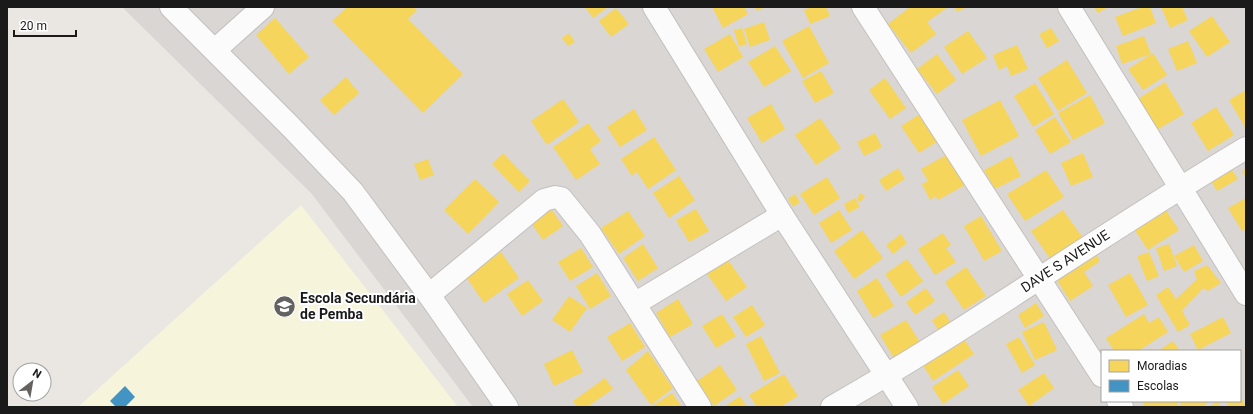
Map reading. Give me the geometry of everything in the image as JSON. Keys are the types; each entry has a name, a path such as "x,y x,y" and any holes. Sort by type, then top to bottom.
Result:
{"street":[{"path":"172,7 353,192 429,295 507,407"},
{"path":"215,50 263,7"},
{"path":"654,7 782,215 907,407"},
{"path":"863,7 1101,374"},
{"path":"1069,7 1246,294"},
{"name":"DAVE S AVENUE","path":"832,407 886,376 1179,187 1246,148"},
{"path":"429,295 544,200 555,197 561,198 590,234 636,303 700,407"},
{"path":"636,303 782,215"}],"shaded area":[{"path":"122,7 1246,7 1246,407 473,407 311,193"},
{"name":"Escola Secundária de Pemba","path":"301,205 458,407 78,407"}],"building: Moradias":[{"path":"347,7 413,7 417,10 408,19 463,74 423,113 332,21"},
{"path":"585,7 608,7 593,18"},
{"path":"712,7 744,7 748,14 723,28"},
{"path":"755,7 765,7 757,11"},
{"path":"811,7 826,7 830,16 810,24 804,10"},
{"path":"910,7 948,7 927,22 936,34 911,53 888,24"},
{"path":"955,7 967,7 957,12"},
{"path":"1094,7 1108,7 1098,13"},
{"path":"1142,7 1150,7 1156,23 1123,36 1115,17"},
{"path":"1161,7 1182,7 1188,20 1170,28"},
{"path":"616,8 629,24 611,37 599,21"},
{"path":"1212,16 1230,42 1207,57 1189,31"},
{"path":"275,18 309,57 289,74 256,35"},
{"path":"764,22 770,40 750,47 744,29"},
{"path":"809,26 829,63 803,78 782,41"},
{"path":"742,28 747,44 739,47 734,30"},
{"path":"1051,28 1059,41 1047,48 1039,34"},
{"path":"968,31 987,58 962,74 944,47"},
{"path":"569,33 575,42 568,46 562,38"},
{"path":"730,34 743,57 718,72 704,49"},
{"path":"1144,36 1151,54 1122,64 1116,46"},
{"path":"1188,41 1197,63 1177,71 1168,49"},
{"path":"1017,45 1028,69 1011,76 1007,66 999,70 993,55"},
{"path":"775,46 791,71 764,87 748,62"},
{"path":"1153,53 1167,75 1143,90 1128,69"},
{"path":"937,54 956,80 937,94 917,69"},
{"path":"1067,60 1087,93 1058,111 1038,78"},
{"path":"821,71 834,93 815,103 802,81"},
{"path":"346,77 359,93 334,115 320,100"},
{"path":"885,78 906,108 890,119 869,90"},
{"path":"1165,82 1184,114 1155,131 1136,100"},
{"path":"1035,83 1054,114 1033,127 1014,96"},
{"path":"1246,90 1246,129 1229,100"},
{"path":"1090,95 1105,123 1073,140 1058,113"},
{"path":"563,99 579,122 547,145 531,121"},
{"path":"1000,100 1019,136 981,156 962,120"},
{"path":"771,104 785,129 762,143 747,118"},
{"path":"1216,107 1234,135 1208,151 1191,123"},
{"path":"634,109 647,130 620,147 607,127"},
{"path":"920,114 938,141 919,153 901,126"},
{"path":"1055,117 1071,142 1050,154 1035,130"},
{"path":"820,118 841,148 816,165 795,135"},
{"path":"588,123 601,141 590,149 600,164 576,180 553,147"},
{"path":"875,133 882,147 864,156 857,142"},
{"path":"654,137 676,170 648,189 637,172 632,176 621,159"},
{"path":"503,153 530,181 519,192 492,164"},
{"path":"1083,153 1093,177 1071,186 1061,163"},
{"path":"948,154 965,185 938,200 936,196 930,200 922,184 928,181 921,169"},
{"path":"1011,156 1021,176 995,189 984,170"},
{"path":"428,159 434,175 420,180 414,164"},
{"path":"1228,164 1238,179 1217,191 1208,176"},
{"path":"898,168 905,179 886,191 879,180"},
{"path":"1246,169 1246,178 1242,171"},
{"path":"1046,170 1064,197 1025,221 1007,194"},
{"path":"679,176 695,200 669,218 653,193"},
{"path":"827,177 840,198 814,215 800,194"},
{"path":"475,179 499,202 468,234 444,210"},
{"path":"860,193 865,196 861,202 857,200"},
{"path":"795,194 800,202 793,207 788,199"},
{"path":"855,198 860,207 848,213 844,204"},
{"path":"1246,198 1246,229 1242,231 1228,208"},
{"path":"1161,203 1179,230 1148,250 1130,223"},
{"path":"549,206 563,226 543,240 529,220"},
{"path":"696,209 709,231 689,242 676,220"},
{"path":"839,210 852,230 831,243 819,223"},
{"path":"1063,210 1083,238 1051,260 1031,231"},
{"path":"628,211 645,236 619,254 601,228"},
{"path":"981,216 1002,251 984,261 964,226"},
{"path":"862,230 883,258 854,279 834,251"},
{"path":"943,233 951,245 946,248 956,262 935,275 918,249"},
{"path":"901,234 907,243 893,254 886,245"},
{"path":"643,244 658,268 638,281 623,258"},
{"path":"1169,244 1177,266 1164,271 1156,248"},
{"path":"1194,245 1203,261 1184,272 1174,256"},
{"path":"581,248 593,267 570,281 558,262"},
{"path":"1092,249 1100,261 1084,272 1093,286 1070,301 1053,274"},
{"path":"501,252 519,278 484,303 466,277"},
{"path":"1149,252 1159,276 1147,281 1137,256"},
{"path":"907,259 923,281 901,297 885,274"},
{"path":"728,260 747,287 726,301 707,274"},
{"path":"1207,265 1221,283 1208,291 1203,288 1182,311 1190,325 1178,332 1156,295 1168,287 1176,299 1197,279 1194,271"},
{"path":"966,267 986,296 964,310 945,282"},
{"path":"597,273 611,296 590,309 576,286"},
{"path":"1130,273 1148,305 1126,317 1108,285"},
{"path":"877,278 894,306 873,318 857,291"},
{"path":"528,280 543,301 522,316 507,294"},
{"path":"926,288 935,301 915,315 906,302"},
{"path":"569,296 587,308 570,332 552,320"},
{"path":"678,299 693,324 670,337 656,313"},
{"path":"1036,303 1044,316 1025,328 1018,315"},
{"path":"752,305 765,325 746,337 733,317"},
{"path":"944,312 951,323 939,331 932,320"},
{"path":"722,314 736,336 716,348 702,326"},
{"path":"1144,314 1149,323 1159,317 1168,332 1140,350 1113,350 1106,338"},
{"path":"1223,317 1231,333 1198,350 1190,334"},
{"path":"906,320 921,344 895,360 880,335"},
{"path":"1044,322 1057,350 1035,360 1022,332"},
{"path":"630,323 645,347 622,361 607,337"},
{"path":"960,333 974,354 933,381 919,359"},
{"path":"761,336 780,373 764,381 746,344"},
{"path":"1019,337 1035,365 1022,373 1006,344"},
{"path":"1173,341 1179,350 1160,350"},
{"path":"572,350 583,372 554,386 544,364"},
{"path":"648,351 673,388 651,405 626,370"},
{"path":"720,365 737,390 714,406 697,381"},
{"path":"958,370 969,386 943,404 932,387"},
{"path":"1044,373 1054,388 1029,406 1018,390"},
{"path":"784,374 798,396 780,407 757,407 749,395"},
{"path":"605,378 613,389 587,407 577,407 573,401"},
{"path":"672,393 682,407 651,407"},
{"path":"740,396 747,407 724,407"},
{"path":"1241,397 1246,407 1229,407 1226,402 1241,402"},
{"path":"1142,402 1177,402 1180,407 1145,407"},
{"path":"1180,402 1206,402 1207,404 1202,407 1182,407"},
{"path":"1218,402 1221,407 1208,407"}],"building: Escolas":[{"path":"125,386 135,397 125,407 116,407 110,401"}],"place":[{"name":"Escola Secundária de Pemba","path":"284,306"}]}
